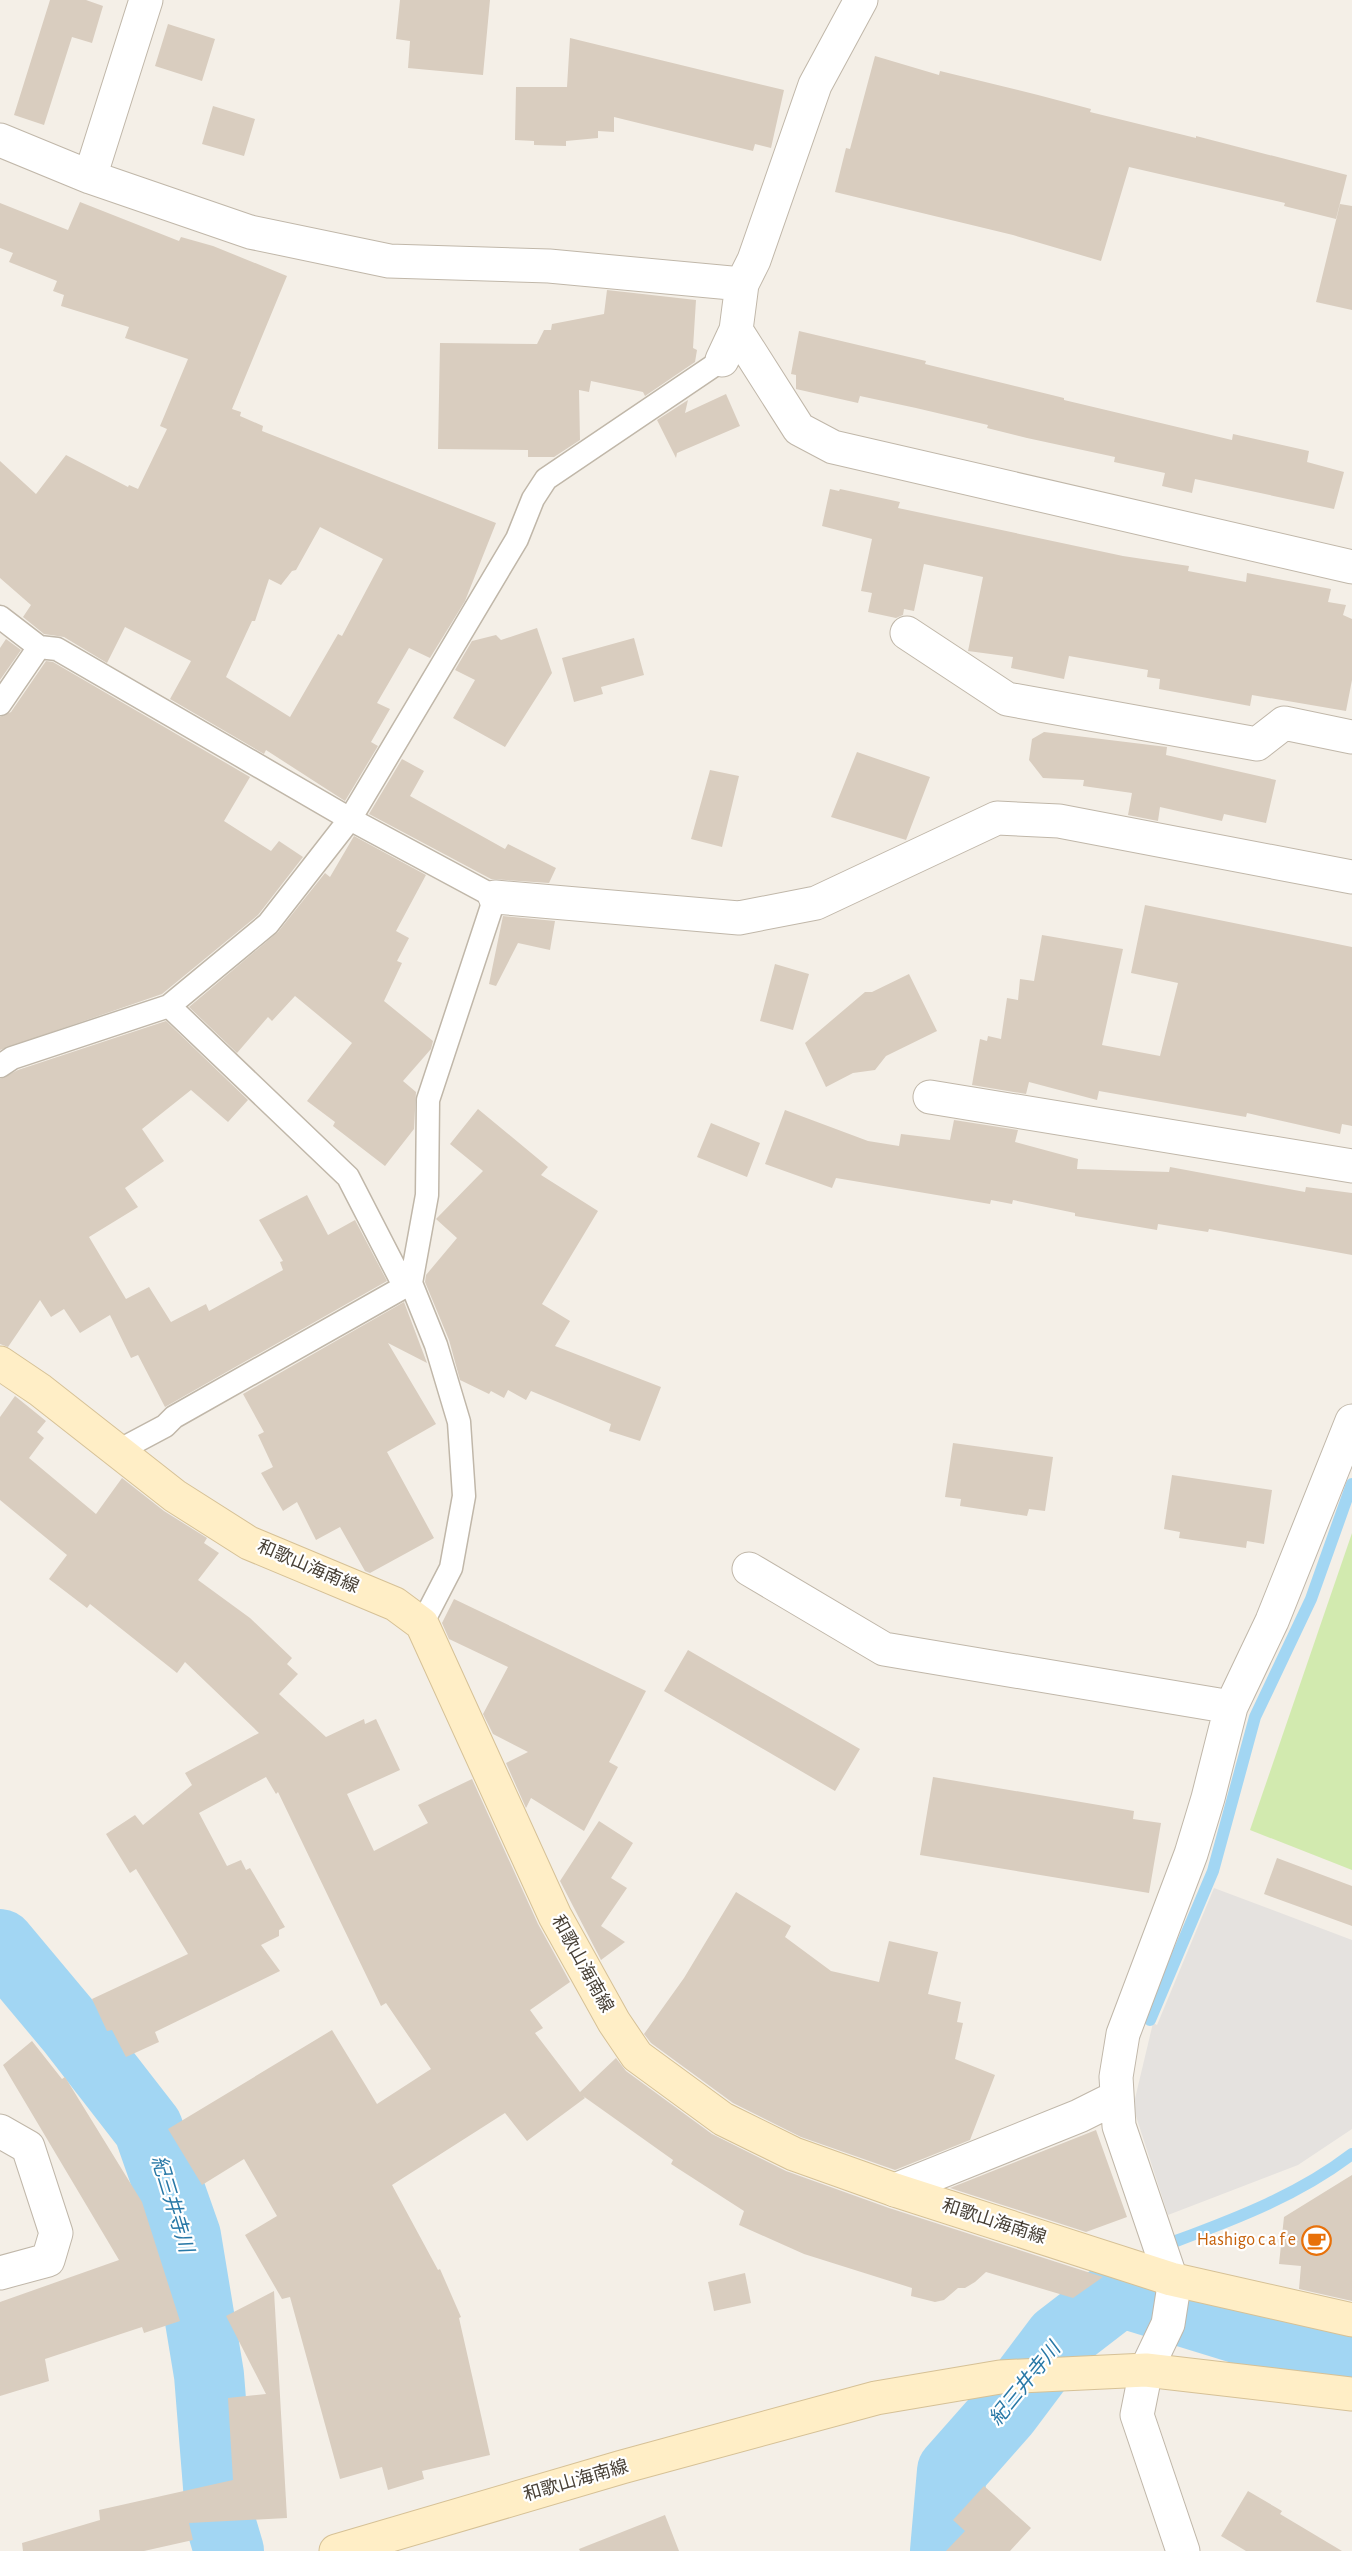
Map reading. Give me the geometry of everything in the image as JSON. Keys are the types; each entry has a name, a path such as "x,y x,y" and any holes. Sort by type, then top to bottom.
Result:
{"main road":[{"name":"和歌山海南線","path":"0,1363 40,1390 175,1496 249,1543 395,1604 422,1624 555,1916 614,2022 638,2056 723,2119 794,2154 1172,2286 1352,2320"},
{"name":"和歌山海南線","path":"336,2551 622,2467 876,2398 1000,2377 1146,2370 1352,2394"}],"street":[{"path":"90,177 146,0"},
{"path":"722,360 736,330 742,284 754,260 815,85 861,0"},
{"path":"0,140 90,177 250,232 389,261 549,266 742,284"},
{"path":"736,330 799,429 833,447 1352,567"},
{"path":"907,633 1007,699 1257,744 1284,723 1352,737"},
{"path":"495,897 739,918 816,903 997,818 1059,821 1352,877"},
{"path":"930,1097 1352,1166"},
{"path":"1183,2551 1137,2415 1146,2370 1168,2324 1172,2286 1119,2126 1116,2077 1123,2034 1191,1854 1231,1707 1272,1620 1352,1421"},
{"path":"749,1569 884,1649 1231,1707"},
{"path":"895,2190 1078,2116 1117,2097"},
{"path":"0,2131 28,2147 56,2233 48,2260 0,2273"}],"lane":[{"path":"0,1066 12,1058 169,1006 268,924 350,819 517,540 533,499 546,479 722,360"},
{"path":"0,617 39,647 57,649 350,819 495,897 428,1100 427,1195 411,1283 436,1345 459,1422 464,1496 451,1568 422,1624"},
{"path":"0,704 39,647"},
{"path":"169,1006 348,1177 400,1278 411,1283"},
{"path":"118,1451 411,1283"}],"green space":[{"path":"1352,1533 1352,1870 1250,1830"}],"shaded area":[{"path":"1214,1888 1352,1940 1352,2129 1298,2165 1168,2215 1133,2107 1153,2023 1157,2025"}],"building":[{"path":"50,0 86,0 103,6 92,43 72,37 44,125 14,115"},
{"path":"400,0 490,0 483,75 408,68 410,41 396,39"},
{"path":"168,24 215,39 202,81 155,66"},
{"path":"570,38 784,90 771,148 755,144 753,151 614,117 614,132 598,131 598,138 566,141 566,146 534,145 534,141 515,140 516,87 567,87"},
{"path":"875,56 939,75 940,71 1038,95 1091,109 1090,112 1196,138 1196,136 1347,175 1336,219 1284,206 1285,203 1129,167 1101,261 1013,235 835,192 846,148 850,149"},
{"path":"213,106 255,119 244,156 202,144"},
{"path":"80,202 179,241 181,237 213,246 287,276 232,409 241,412 240,416 263,426 262,431 496,523 465,601 430,658 409,648 377,703 390,709 371,742 378,746 345,801 266,750 264,754 170,699 191,661 125,627 107,663 64,637 44,634 23,617 31,605 0,578 0,461 36,494 66,455 128,487 129,485 138,489 167,429 160,426 188,359 125,338 129,327 61,306 64,295 53,291 57,281 9,262 13,253 0,248 0,203 68,230","holes":["320,527 383,559 342,636 338,634 290,717 226,677 252,621 255,621 269,579 281,585 292,571 296,570"]},
{"path":"1340,204 1352,206 1352,310 1316,302"},
{"path":"607,290 696,300 693,348 697,350 695,362 645,396 643,392 591,381 589,392 579,390 580,440 554,457 528,457 528,450 438,449 440,343 537,344 544,330 551,330 552,324 604,314"},
{"path":"799,331 926,361 925,364 1064,398 1064,400 1232,440 1233,434 1309,451 1307,462 1344,472 1334,509 1195,479 1192,493 1162,486 1165,473 1114,462 1115,457 1027,438 987,428 988,425 860,396 858,403 796,389 796,375 791,374"},
{"path":"726,394 740,426 677,453 676,458 657,420 688,400 685,413"},
{"path":"830,489 839,491 840,489 900,502 898,508 1123,556 1189,566 1188,571 1246,582 1247,573 1331,589 1328,602 1346,605 1343,615 1352,619 1352,680 1346,711 1252,695 1250,706 1159,689 1160,679 1147,677 1148,670 1069,656 1064,679 1011,668 1013,657 968,651 983,577 924,564 914,611 904,609 903,615 896,618 868,612 872,593 861,591 872,539 822,526"},
{"path":"537,628 552,673 505,747 453,718 475,680 455,670 472,641 496,635 501,640"},
{"path":"634,638 644,675 601,687 603,694 574,702 562,658"},
{"path":"6,639 21,650 0,680 0,648"},
{"path":"46,661 53,662 250,777 224,821 271,851 279,841 303,857 258,915 162,994 0,1050 0,717 11,712"},
{"path":"1044,732 1167,747 1166,755 1276,780 1266,823 1224,814 1222,821 1160,807 1158,821 1128,815 1132,793 1083,786 1084,780 1043,778 1029,760 1032,739"},
{"path":"857,752 930,777 906,840 831,817"},
{"path":"402,759 424,771 410,796 505,849 508,844 556,868 549,883 491,879 369,814"},
{"path":"710,770 739,776 722,847 691,839"},
{"path":"354,836 426,875 396,931 409,938 397,961 402,963 384,1001 433,1041 431,1049 403,1081 416,1092 414,1129 385,1166 333,1126 335,1122 307,1101 352,1043 295,996 272,1021 268,1017 237,1053 189,1007 278,932 325,873 330,877"},
{"path":"1145,905 1352,947 1352,1126 1342,1124 1340,1134 1247,1113 1246,1117 1099,1091 1097,1100 1029,1082 1026,1094 972,1085 980,1039 987,1041 988,1036 1001,1039 1007,998 1018,1000 1020,979 1034,981 1042,935 1123,949 1102,1045 1160,1056 1178,983 1131,973"},
{"path":"503,916 555,921 550,950 518,943 496,986 489,984"},
{"path":"775,964 809,974 793,1030 760,1021"},
{"path":"909,974 937,1031 886,1056 875,1070 853,1073 826,1087 805,1043 865,992 872,992"},
{"path":"166,1021 248,1100 228,1122 191,1090 142,1129 164,1161 125,1188 138,1207 89,1237 126,1299 149,1287 171,1322 206,1304 209,1311 283,1270 280,1262 283,1261 259,1220 307,1195 328,1235 355,1220 387,1281 165,1407 138,1355 131,1358 110,1315 80,1333 64,1309 51,1317 40,1300 8,1347 0,1344 0,1079 18,1070"},
{"path":"478,1109 548,1167 541,1175 598,1211 542,1304 570,1321 555,1346 661,1387 640,1441 609,1431 611,1424 531,1391 526,1400 508,1390 504,1398 491,1391 489,1394 460,1380 449,1340 425,1282 426,1275 457,1238 436,1219 483,1171 450,1144"},
{"path":"785,1110 868,1141 899,1146 901,1134 950,1140 954,1120 1018,1130 1015,1142 1078,1159 1077,1169 1169,1172 1170,1167 1305,1192 1306,1187 1352,1193 1352,1255 1209,1229 1208,1232 1158,1224 1157,1230 1075,1216 1075,1213 1013,1200 1012,1204 991,1200 990,1204 836,1178 832,1188 765,1164"},
{"path":"711,1123 760,1143 747,1177 697,1157"},
{"path":"404,1302 427,1363 388,1343 436,1424 387,1452 434,1538 370,1573 365,1571 340,1527 316,1540 297,1502 283,1511 261,1473 273,1467 258,1435 264,1432 243,1394"},
{"path":"15,1396 46,1421 37,1432 44,1438 29,1458 96,1514 122,1478 164,1511 207,1538 204,1543 219,1553 198,1580 250,1618 292,1658 287,1664 298,1674 279,1694 326,1737 364,1719 365,1724 376,1719 400,1770 347,1794 374,1851 428,1823 418,1805 472,1779 538,1924 570,1982 530,2010 543,2028 535,2033 580,2092 616,2058 626,2071 712,2134 786,2171 889,2208 1103,2277 1073,2298 986,2272 965,2288 958,2288 944,2300 935,2302 911,2296 912,2288 804,2254 739,2225 744,2211 671,2164 673,2160 583,2096 585,2098 527,2141 505,2113 392,2185 438,2270 440,2269 461,2317 459,2318 490,2455 422,2471 424,2479 388,2490 382,2467 340,2479 290,2297 282,2299 245,2235 277,2216 244,2159 202,2185 168,2129 332,2030 377,2104 431,2069 386,2003 381,2006 278,1792 276,1794 266,1777 199,1813 227,1866 241,1860 246,1870 250,1868 285,1927 279,1930 279,1936 261,1945 280,1971 155,2032 159,2042 126,2057 112,2030 107,2031 92,1999 188,1954 136,1869 130,1873 106,1834 135,1815 143,1825 192,1785 185,1773 259,1733 185,1662 177,1673 90,1604 87,1608 49,1579 67,1555 0,1500 0,1417"},
{"path":"953,1443 1053,1457 1045,1511 1029,1509 1027,1516 960,1506 961,1499 945,1497"},
{"path":"1172,1475 1272,1490 1264,1544 1247,1541 1246,1548 1179,1538 1180,1532 1164,1529"},
{"path":"454,1599 646,1691 609,1762 618,1767 584,1831 531,1798 526,1808 506,1763 528,1752 493,1734 483,1714 508,1667 449,1639 442,1623"},
{"path":"688,1650 860,1749 835,1791 664,1691"},
{"path":"933,1777 1134,1811 1133,1819 1161,1823 1149,1893 920,1855"},
{"path":"599,1821 633,1843 611,1878 627,1888 601,1926 625,1942 601,1960 560,1881"},
{"path":"1277,1858 1352,1886 1352,1926 1264,1894"},
{"path":"736,1892 791,1926 785,1937 831,1971 879,1982 889,1941 938,1952 928,1994 961,2002 957,2022 963,2023 955,2059 995,2075 970,2140 895,2170 801,2137 733,2103 651,2043 644,2034 684,1978"},
{"path":"32,2041 62,2079 65,2077 142,2202 180,2321 144,2333 142,2327 45,2359 49,2381 0,2396 0,2302 119,2260 3,2065"},
{"path":"1096,2130 1127,2217 1086,2232 950,2188"},
{"name":"Hashigo c a f e","path":"1352,2175 1352,2301 1299,2289 1301,2266 1279,2264 1284,2217"},
{"path":"745,2273 751,2303 714,2311 708,2282"},
{"path":"274,2291 287,2518 189,2523 193,2540 144,2551 23,2551 22,2543 100,2520 99,2510 233,2480 228,2398 266,2394 226,2316"},
{"path":"984,2486 1031,2528 1010,2551 946,2551 965,2531 953,2520"},
{"path":"1248,2491 1282,2511 1280,2514 1342,2551 1246,2551 1221,2536"},
{"path":"665,2515 679,2551 580,2551 579,2549"}],"waterway":[{"path":"1150,2020 1213,1871 1255,1717 1311,1599 1352,1484"},
{"name":"紀三井寺川","path":"0,1944 72,2030 148,2128 186,2236 209,2375 221,2524 229,2551"},
{"path":"1176,2241 1268,2204 1311,2181 1352,2154"},
{"path":"1120,2292 1132,2279"},
{"name":"紀三井寺川","path":"945,2551 952,2471 1005,2411 1059,2339 1120,2292 1273,2339 1352,2352"}],"place":[{"name":"Hashigo c a f e","path":"1317,2240"}]}
